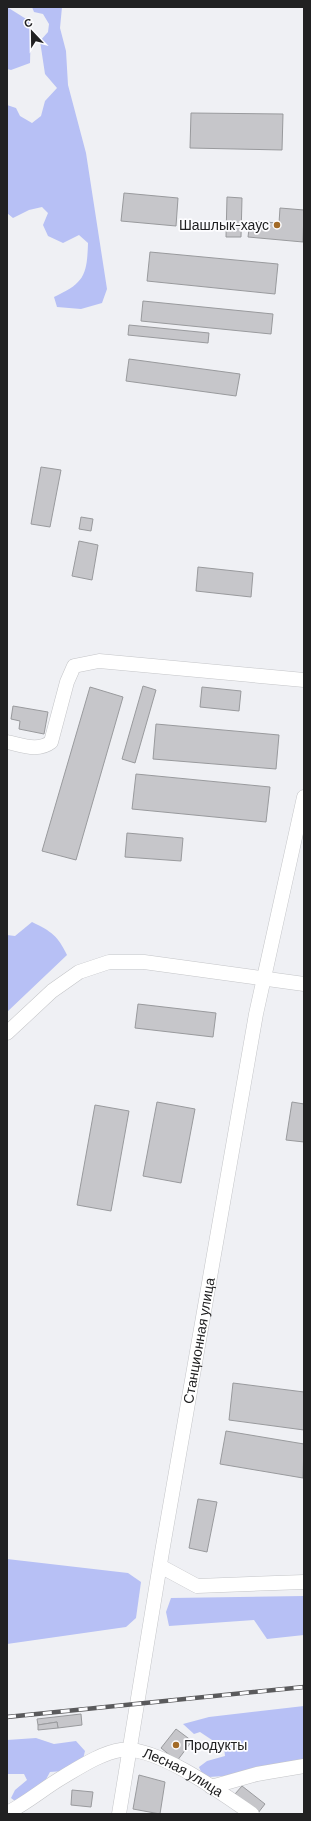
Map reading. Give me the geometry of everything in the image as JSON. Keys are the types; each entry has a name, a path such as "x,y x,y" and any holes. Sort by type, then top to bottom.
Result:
{"street":[{"path":"7,742 38,748 46,746 51,742 67,682 74,666 98,661 304,680"},
{"name":"Станционная улица","path":"119,1814 214,1254 264,977 304,796"},
{"path":"7,1033 58,988 79,972 109,962 144,962 264,977 304,984"},
{"path":"160,1566 197,1586 304,1582"},
{"path":"7,1813 92,1761 110,1753 131,1750"},
{"name":"Лесная улица","path":"131,1750 159,1757 211,1787 252,1814"},
{"path":"211,1787 257,1774 304,1766"}],"shaded area":[{"path":"7,7 31,22 30,63 11,70 7,69"},
{"path":"32,7 62,7 60,28 66,51 68,85 86,153 107,289 102,303 81,309 57,307 54,297 72,287 82,277 85,271 88,243 79,235 63,243 48,236 43,225 48,213 42,207 29,210 13,218 7,213 7,105 16,108 20,116 32,123 41,116 45,101 57,88 45,74 40,41 48,32 49,24 43,14 34,12"},
{"path":"32,922 44,928 53,935 67,955 7,1012 7,935 15,936"},
{"path":"7,1559 128,1573 141,1582 136,1618 126,1627 7,1644"},
{"path":"304,1596 304,1635 267,1639 254,1620 169,1626 166,1612 171,1598"},
{"path":"304,1706 304,1760 224,1776 209,1777 202,1774 199,1767 207,1761 225,1756 223,1740 212,1740 200,1732 194,1734 183,1724 209,1717"},
{"path":"36,1738 54,1744 76,1741 85,1751 82,1763 63,1771 50,1772 42,1787 15,1801 11,1798 15,1790 27,1780 24,1774 7,1774 7,1740"}],"building":[{"path":"191,113 283,114 282,150 190,148"},
{"path":"124,193 178,198 176,226 121,221"},
{"path":"227,197 242,198 241,237 226,237"},
{"name":"Шашлык-хаус","path":"280,208 304,210 303,242 248,237 250,221 279,223"},
{"path":"150,252 278,264 275,294 147,281"},
{"path":"143,301 273,314 271,334 141,321"},
{"path":"129,325 209,333 208,343 128,335"},
{"path":"129,359 240,374 236,396 126,381"},
{"path":"41,467 61,470 50,527 31,524"},
{"path":"81,517 93,519 91,531 79,529"},
{"path":"79,541 98,545 92,580 72,576"},
{"path":"198,567 253,573 251,597 196,591"},
{"path":"143,686 156,690 135,763 122,759"},
{"path":"90,687 123,697 76,860 42,851"},
{"path":"202,687 241,691 239,711 200,707"},
{"path":"13,706 48,712 44,734 19,729 20,721 11,719"},
{"path":"156,724 279,735 276,769 153,759"},
{"path":"136,774 270,787 266,822 132,809"},
{"path":"127,833 183,838 181,861 125,857"},
{"path":"138,1004 216,1013 213,1037 135,1028"},
{"path":"157,1102 195,1109 181,1183 143,1176"},
{"path":"292,1102 304,1104 304,1142 286,1140"},
{"path":"95,1105 129,1111 111,1211 77,1205"},
{"path":"233,1383 304,1392 304,1430 229,1420"},
{"path":"226,1431 304,1444 303,1478 220,1464"},
{"path":"198,1499 217,1502 207,1552 189,1548"},
{"path":"81,1714 82,1725 58,1728 57,1722 38,1725 37,1719"},
{"path":"57,1722 58,1728 38,1730 38,1725"},
{"name":"Продукты","path":"176,1729 192,1741 177,1761 161,1748"},
{"path":"139,1775 165,1782 160,1814 133,1809"},
{"path":"242,1786 265,1804 258,1813 235,1794"},
{"path":"72,1790 93,1792 91,1807 71,1805"}],"railway":[{"path":"7,1717 304,1687"}],"place":[{"name":"Шашлык-хаус","path":"277,225"},
{"name":"Продукты","path":"176,1745"}]}
